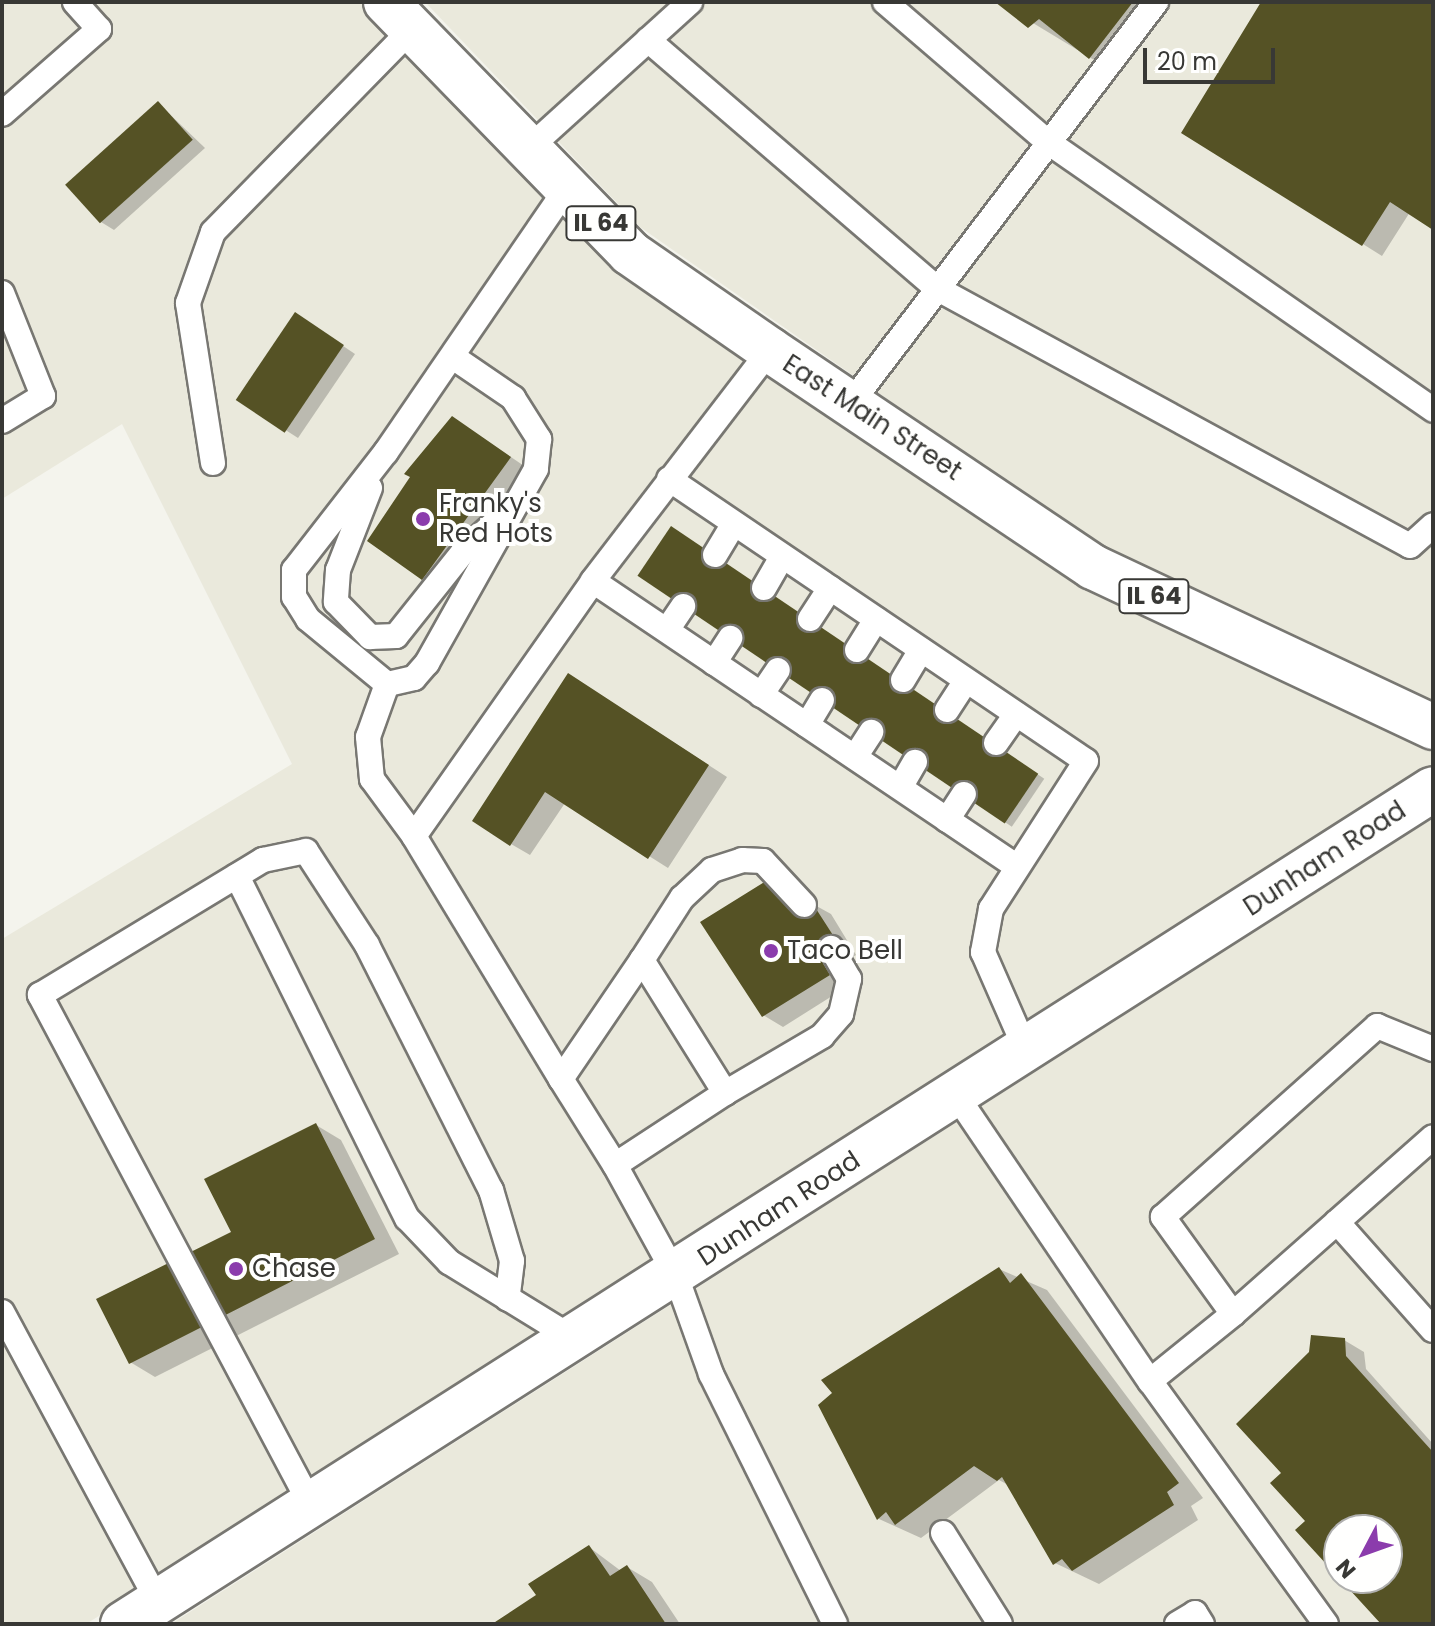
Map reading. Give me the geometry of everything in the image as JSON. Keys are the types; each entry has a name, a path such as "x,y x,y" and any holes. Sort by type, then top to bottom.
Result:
{"street":[{"name":"East Main Street","path":"399,16 630,253 770,350 1093,567 1433,727"},
{"name":"Dunham Road","path":"140,1613 676,1276 1433,789"}],"lane":[{"path":"2,114 99,29 75,2"},
{"path":"528,149 690,2"},
{"path":"885,2 1048,142 1433,410"},
{"path":"851,403 1156,2"},
{"path":"213,463 188,303 213,232 399,16"},
{"path":"648,40 938,289 1410,546 1433,525"},
{"path":"387,684 294,597 294,570 386,452 567,188"},
{"path":"2,293 43,396 2,421"},
{"path":"414,836 593,581 669,479 705,443 770,350"},
{"path":"387,684 414,678 427,663 530,491 539,439 513,398 453,357"},
{"path":"386,452 338,570 336,602 370,637 396,636 463,552 530,491"},
{"path":"669,479 732,527 830,588 1086,761 991,909 983,952 1026,1050"},
{"path":"715,555 732,527"},
{"path":"764,588 781,558"},
{"path":"593,581 1016,866"},
{"path":"810,619 830,588"},
{"path":"667,630 683,606"},
{"path":"857,650 876,619"},
{"path":"714,663 730,638"},
{"path":"903,680 921,650"},
{"path":"761,695 778,670"},
{"path":"947,710 966,681"},
{"path":"387,684 368,737 372,779 414,836 615,1165 676,1276 711,1374 835,1624"},
{"path":"807,725 822,700"},
{"path":"996,743 1016,714"},
{"path":"855,757 871,732"},
{"path":"901,786 915,762"},
{"path":"947,820 964,794"},
{"path":"311,1505 40,995 263,860 306,851 333,884 491,1190 512,1261 507,1299"},
{"path":"561,1079 682,898 712,870 742,860 763,861 804,905"},
{"path":"237,876 407,1218 449,1262 574,1339"},
{"path":"615,1165 725,1093 822,1036 841,1014 849,979 831,948"},
{"path":"642,960 725,1093"},
{"path":"1233,1314 1163,1217 1377,1026 1433,1049"},
{"path":"956,1095 1150,1381 1326,1624"},
{"path":"1150,1381 1233,1314 1433,1137"},
{"path":"1337,1222 1433,1330"},
{"path":"2,1312 140,1613"},
{"path":"943,1533 1000,1624"},
{"path":"1177,1624 1195,1613 1202,1624"}],"shaded area":[{"path":"2,2 362,2 617,273 1083,589 1433,749 1433,767 571,1323 86,1624 2,1624 2,939 292,764 122,424 2,499"},
{"path":"425,2 1433,2 1433,724 1101,548 640,227"},
{"path":"1433,818 1433,1624 171,1624"}],"building":[{"path":"995,2 1133,2 1089,59 1039,19 1028,28"},
{"path":"1261,2 1433,2 1433,230 1390,202 1362,246 1181,133"},
{"path":"158,101 193,140 100,223 65,185"},
{"path":"295,312 344,345 285,433 236,400"},
{"name":"Franky's Red Hots","path":"452,416 511,457 422,580 367,541 410,477 404,474"},
{"path":"671,526 1038,774 1005,823 637,576"},
{"path":"568,673 709,765 648,859 545,792 510,846 472,821"},
{"name":"Taco Bell","path":"771,878 792,913 811,901 838,943 818,955 830,975 762,1017 700,922"},
{"name":"Chase","path":"316,1123 375,1239 129,1364 96,1299 231,1232 204,1179"},
{"path":"999,1267 1010,1283 1021,1273 1179,1483 1167,1492 1174,1505 1072,1571 1062,1559 1053,1565 1002,1477 997,1481 974,1466 895,1525 886,1512 877,1520 818,1405 832,1393 821,1380"},
{"path":"1311,1335 1345,1338 1346,1356 1433,1452 1433,1624 1381,1624 1354,1594 1403,1594 1403,1514 1323,1514 1323,1561 1295,1530 1305,1521 1270,1483 1281,1473 1236,1424 1309,1352"},
{"path":"589,1545 610,1576 627,1565 666,1624 492,1624 536,1595 528,1584"}],"place":[{"name":"Franky's Red Hots","path":"423,519"},
{"name":"Taco Bell","path":"771,951"},
{"name":"Chase","path":"236,1269"}]}
